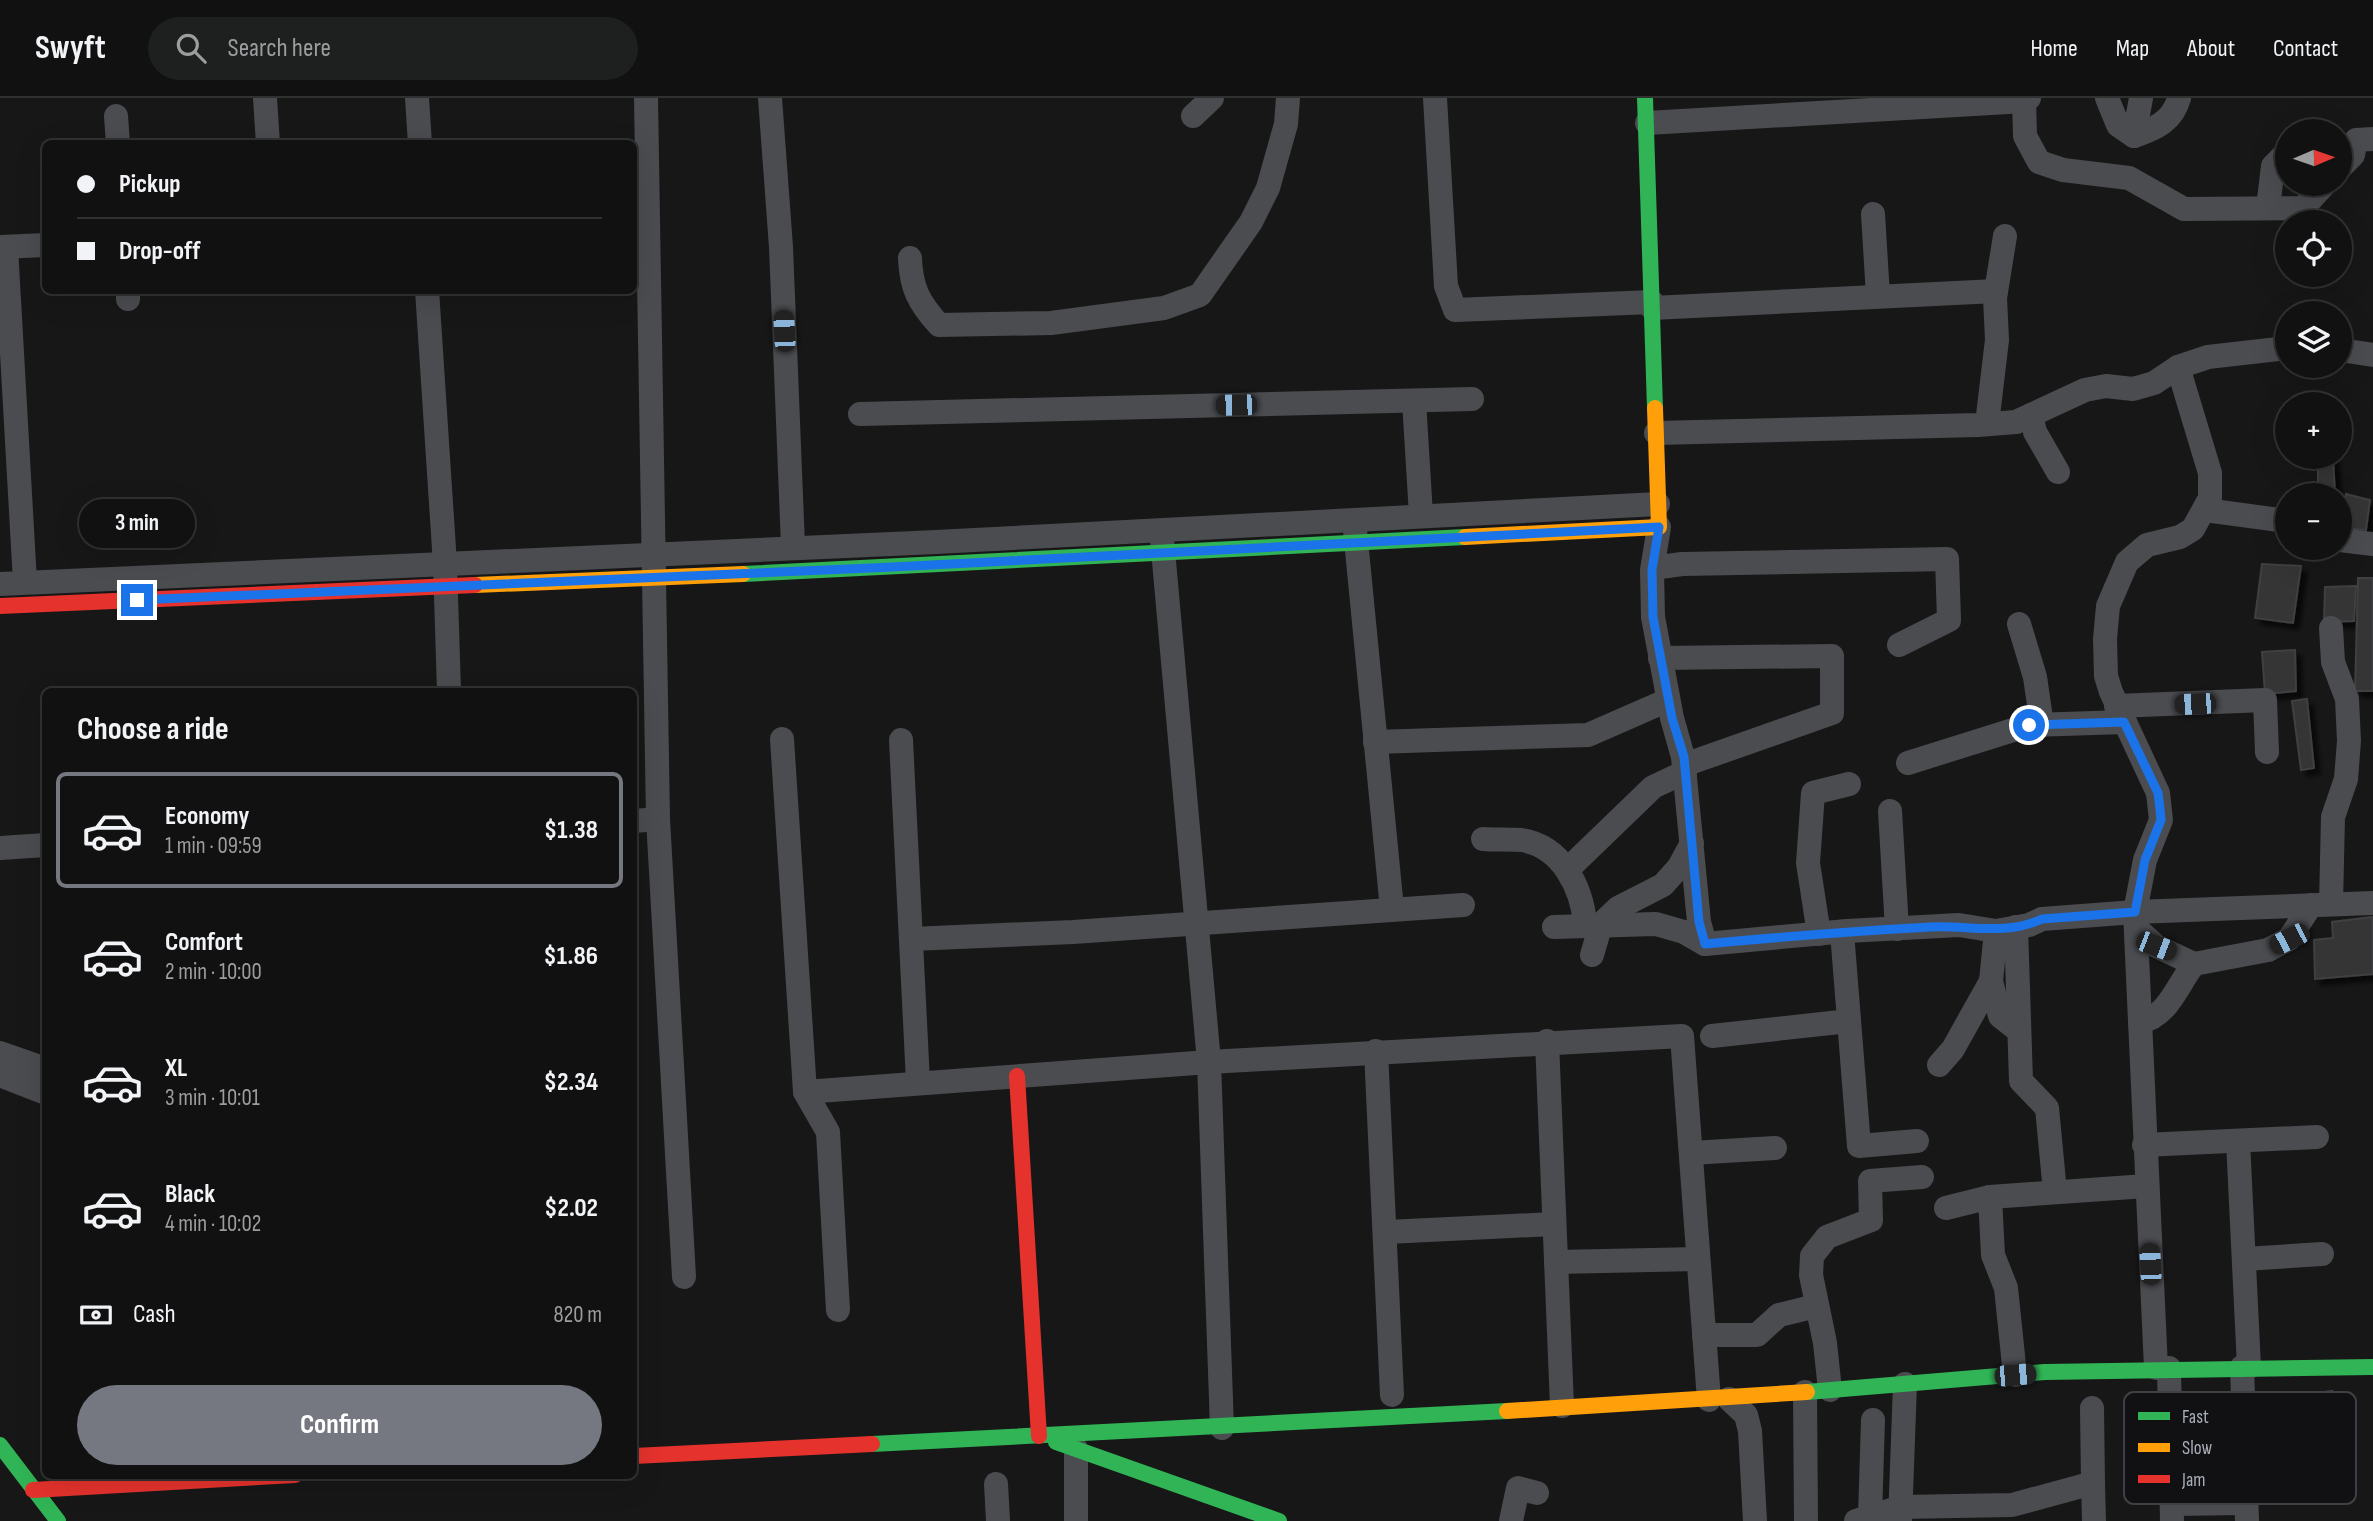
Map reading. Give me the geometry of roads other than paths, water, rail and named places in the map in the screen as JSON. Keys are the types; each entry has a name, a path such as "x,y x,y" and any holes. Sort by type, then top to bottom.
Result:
{"street":[{"path":"265,98 268,140"},
{"path":"418,98 419,140"},
{"path":"646,98 653,566 646,820 684,1277"},
{"path":"770,98 780,247 793,546"},
{"path":"1193,116 1212,98"},
{"path":"910,258 911,281 919,303 939,325 1051,323 1164,308 1200,295 1251,222 1268,188 1286,124 1288,98"},
{"path":"1435,98 1446,286 1455,310 1996,291"},
{"path":"1645,98 1659,515 1653,568 1653,617 1668,700 1685,769 1699,922 1705,944"},
{"path":"2107,98 2118,125 2134,136"},
{"path":"2134,136 2141,98"},
{"path":"2134,136 2155,129 2170,118 2179,98"},
{"path":"1647,123 2026,99 2025,136 2039,162 2063,170 2129,178 2184,209 2303,208 2314,196"},
{"path":"116,116 118,140"},
{"path":"2352,156 2356,140 2373,139"},
{"path":"2267,208 2275,164"},
{"path":"1873,214 1878,296"},
{"path":"1987,425 1997,340 1996,291 2006,236"},
{"path":"25,582 3,247 42,245"},
{"path":"427,294 445,575 449,688"},
{"path":"1656,433 1987,425 2016,422 2085,390 2106,386 2133,389 2154,383 2178,368 2207,357 2275,349"},
{"path":"2352,352 2373,355"},
{"path":"2164,1392 2146,1186 2135,920 2145,860 2161,820 2158,793 2120,714 2104,661 2108,606 2118,580 2135,553 2147,545 2180,537 2193,529 2210,498 2210,473 2178,368"},
{"path":"860,414 1472,399"},
{"path":"1414,401 1421,515"},
{"path":"2031,415 2035,432 2057,472"},
{"path":"2205,510 2275,520"},
{"path":"1355,530 1421,515 1659,515"},
{"path":"0,606 445,575 1659,515"},
{"path":"1355,530 1392,909"},
{"path":"653,566 793,546 1162,539"},
{"path":"1162,539 1209,1062 1222,1428"},
{"path":"2352,541 2373,544"},
{"path":"1653,568 1682,564 1947,559 1949,620 1899,645"},
{"path":"0,584 445,575"},
{"path":"2019,624 2035,677 2042,725"},
{"path":"2135,920 2156,946 2194,964 2268,950 2289,939 2321,904 2333,817 2346,779 2349,741 2347,699 2333,662 2331,628"},
{"path":"1567,870 1653,787 1685,769 1832,713 1832,656 1660,658"},
{"path":"1375,742 1588,735 1668,700"},
{"path":"1908,762 2029,725 2265,700 2267,752"},
{"path":"782,738 805,1092 828,1132 838,1310"},
{"path":"901,740 918,1082"},
{"path":"1849,783 1813,793 1808,863 1830,933 1849,1021 1859,1146 1917,1141"},
{"path":"1890,811 1897,929"},
{"path":"1483,839 1523,841 1560,860 1593,924 1592,955"},
{"path":"1593,924 1662,885 1679,867 1692,843"},
{"path":"0,848 42,845"},
{"path":"1554,927 1656,924 1685,932 1705,944 1959,925 2006,929 2042,919 2135,920 2373,902"},
{"path":"911,939 1196,925 1463,905"},
{"path":"1939,1065 1953,1049 1991,981 2006,929"},
{"path":"2006,929 2019,1031 2021,1081 2047,1108 2055,1192"},
{"path":"2140,1022 2152,1020 2165,1010 2178,984 2194,964"},
{"path":"1991,981 2000,1016 2019,1031"},
{"path":"1712,1036 1849,1021"},
{"path":"805,1092 1376,1051 1682,1036 1704,1335 1719,1399 1746,1415 1751,1431 1755,1521"},
{"path":"1547,1041 1562,1406"},
{"path":"1376,1051 1387,1232 1392,1395"},
{"path":"0,1053 42,1068"},
{"path":"0,1075 42,1091"},
{"path":"1017,1076 1040,1436"},
{"path":"2144,1145 2317,1138"},
{"path":"2238,1141 2245,1259 2246,1392"},
{"path":"1691,1153 1775,1148"},
{"path":"1830,1390 1825,1343 1811,1275 1812,1255 1827,1237 1871,1220 1870,1181 1922,1177"},
{"path":"2015,1375 2006,1288 1993,1255 1992,1228 1968,1203 2055,1192 2146,1186"},
{"path":"1387,1232 1555,1224"},
{"path":"2245,1259 2322,1254"},
{"path":"1556,1262 1698,1259"},
{"path":"1704,1335 1757,1335 1779,1315 1816,1306"},
{"path":"637,1456 1222,1428 1562,1406 1719,1399 2015,1375 2162,1368 2373,1367"},
{"path":"1901,1514 1905,1384"},
{"path":"1805,1392 1806,1521"},
{"path":"2092,1408 2094,1521"},
{"path":"1872,1420 1863,1519 1989,1506 2029,1511 2093,1483"},
{"path":"1040,1436 1279,1521"},
{"path":"0,1445 58,1521"},
{"path":"1076,1449 1076,1521"},
{"path":"33,1490 225,1479"},
{"path":"996,1484 998,1521"},
{"path":"1511,1521 1518,1488 1537,1493"},
{"path":"2172,1513 2246,1512"}]}
